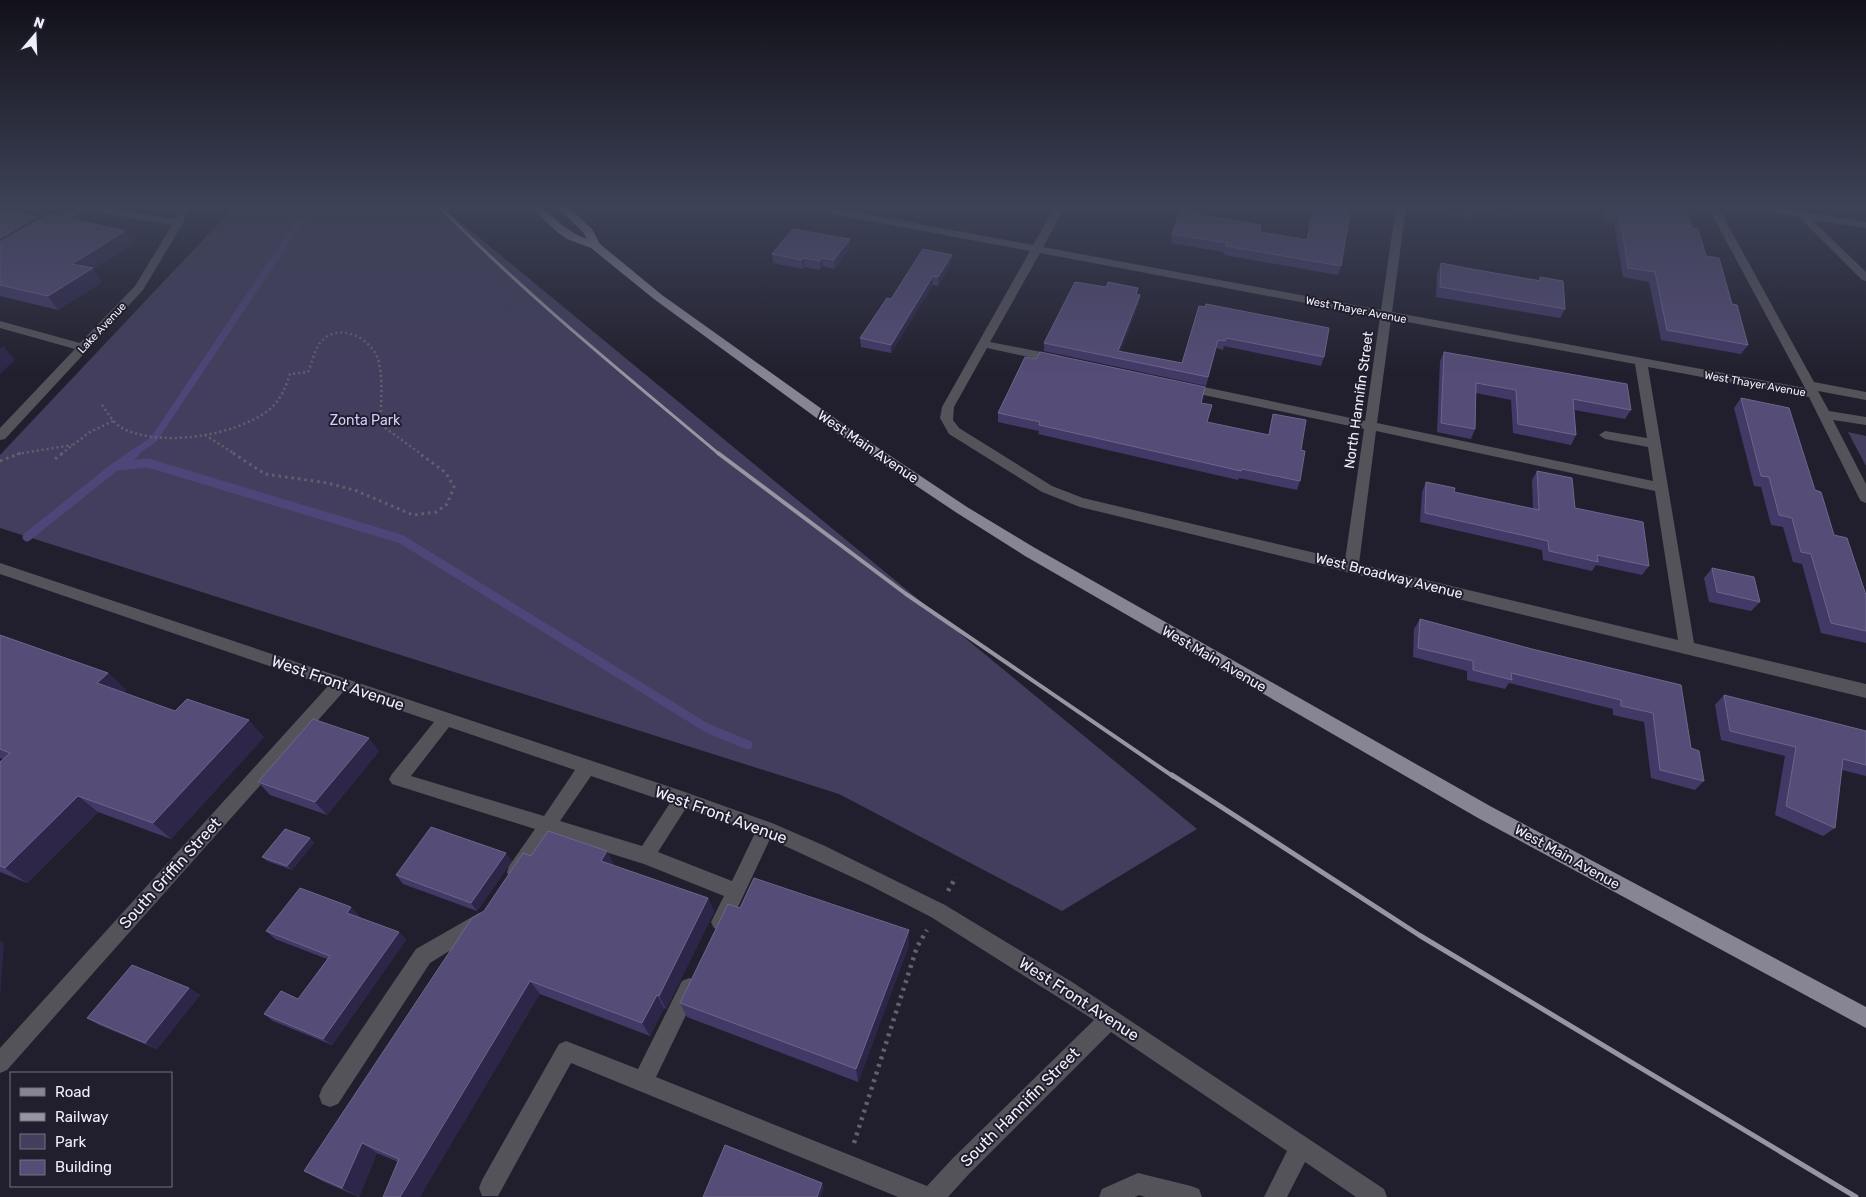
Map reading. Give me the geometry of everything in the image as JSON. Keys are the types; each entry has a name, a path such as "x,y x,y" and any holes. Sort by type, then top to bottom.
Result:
{"main road":[{"name":"West Main Avenue","path":"616,263 658,297 842,430 962,510 1030,552 1484,812 1866,1018"}],"street":[{"name":"Lake Avenue","path":"0,436 140,288 155,263"},
{"path":"1029,263 984,344 1071,362"},
{"name":"West Thayer Avenue","path":"1105,263 1641,363 1811,390 1866,396"},
{"name":"North Hannifin Street","path":"1351,567 1393,263"},
{"path":"1743,263 1824,414 1866,498"},
{"path":"1851,263 1866,278"},
{"path":"0,324 83,348"},
{"name":"West Broadway Avenue","path":"984,344 948,407 945,416 947,424 954,431 1047,489 1062,496 1866,691"},
{"path":"1641,363 1687,648"},
{"path":"1177,385 1660,487"},
{"path":"1824,414 1866,421"},
{"path":"1605,435 1654,444"},
{"name":"West Front Avenue","path":"0,568 682,799 766,829 848,865 938,911 1019,960 1376,1197"},
{"name":"South Griffin Street","path":"0,1063 340,684"},
{"path":"446,720 398,779 646,856 736,892"},
{"path":"508,885 587,767"},
{"path":"646,856 682,799"},
{"path":"711,944 766,829"},
{"path":"330,1096 423,956 486,918 492,910"},
{"path":"643,1082 698,970"},
{"name":"South Hannifin Street","path":"933,1197 960,1166 1110,1019"},
{"path":"490,1188 566,1051 926,1197"},
{"path":"1275,1197 1301,1147"},
{"path":"1110,1197 1138,1184 1191,1197"}],"path":[{"path":"102,405 113,421 122,428 137,435 167,439 205,435 251,421 270,409 284,390 290,374 308,372 320,343 331,335 348,332 364,339 378,358 381,425 446,472 454,487 447,504 442,508 436,512 413,515 357,491 328,483 265,474 205,435"},
{"path":"55,459 90,432 113,421"},
{"path":"0,461 2,458 24,452 72,445"},
{"path":"852,1148 917,947 956,876"}],"green space":[{"name":"Zonta Park","path":"181,263 510,263 1197,829 1062,911 839,794 0,528 0,455"},
{"path":"1848,432 1866,436 1866,466"}],"building":[{"path":"0,263 74,263 72,264 93,268 48,296 0,285"},
{"path":"914,263 947,263 938,277 933,276 891,345 860,338 887,298 891,299"},
{"path":"1323,263 1342,263 1341,266"},
{"path":"1441,263 1540,281 1540,277 1563,281 1565,309 1440,287"},
{"path":"1627,263 1720,263 1732,304 1737,305 1748,345 1667,330 1655,272 1628,268"},
{"path":"1075,282 1106,287 1108,282 1138,288 1136,294 1140,295 1118,351 1182,363 1199,306 1205,307 1206,304 1329,328 1324,357 1226,338 1225,341 1218,340 1208,377 1044,343"},
{"path":"1040,352 1205,387 1201,403 1212,405 1207,422 1269,435 1273,414 1306,420 1301,450 1305,451 1300,481 1242,469 1241,471 1039,425 1040,422 998,413 1025,357 1036,359"},
{"path":"1444,352 1627,384 1631,410 1573,399 1576,435 1518,424 1516,390 1476,383 1475,429 1441,423"},
{"path":"1741,398 1789,408 1815,490 1821,492 1834,535 1847,538 1866,595 1866,631 1831,623 1811,554 1801,552 1792,518 1779,515 1769,477 1761,476"},
{"path":"1537,471 1572,478 1575,508 1643,522 1649,566 1597,555 1598,562 1549,551 1548,541 1425,513 1426,482 1455,488 1454,492 1539,510"},
{"path":"1712,568 1754,577 1760,602 1717,592"},
{"path":"1420,619 1532,649 1681,685 1691,748 1699,751 1704,781 1660,770 1653,713 1621,706 1621,700 1511,673 1512,680 1473,670 1473,661 1418,648"},
{"path":"0,635 108,673 97,683 175,711 187,699 249,720 153,823 78,796 5,868 0,866 0,762 10,753 0,749"},
{"path":"1724,695 1866,731 1866,765 1843,759 1835,828 1786,806 1796,747 1730,731"},
{"path":"313,719 369,738 315,802 258,782"},
{"path":"431,827 506,853 471,903 396,875"},
{"path":"285,829 310,838 287,866 262,857"},
{"path":"548,831 607,851 601,861 708,898 659,996 657,995 642,1023 530,981 400,1197 383,1197 399,1159 362,1143 342,1188 304,1171 472,918 484,911 523,853 531,856"},
{"path":"754,878 909,930 856,1069 680,1003 728,904 740,908"},
{"path":"300,888 351,907 347,913 399,932 323,1039 264,1014 281,991 298,999 330,956 266,931"},
{"path":"132,965 189,988 145,1043 87,1018"},
{"path":"725,1145 822,1183 817,1197 703,1197"}],"waterway":[{"path":"133,454 154,439 272,263"},
{"path":"117,466 135,453"},
{"path":"117,466 148,463 401,539 707,728 748,745"},
{"path":"27,537 117,466"}],"railway":[{"path":"497,263 541,303 719,454"},
{"path":"718,453 906,594 1174,777"},
{"path":"1172,775 1419,935 1856,1197"}]}
